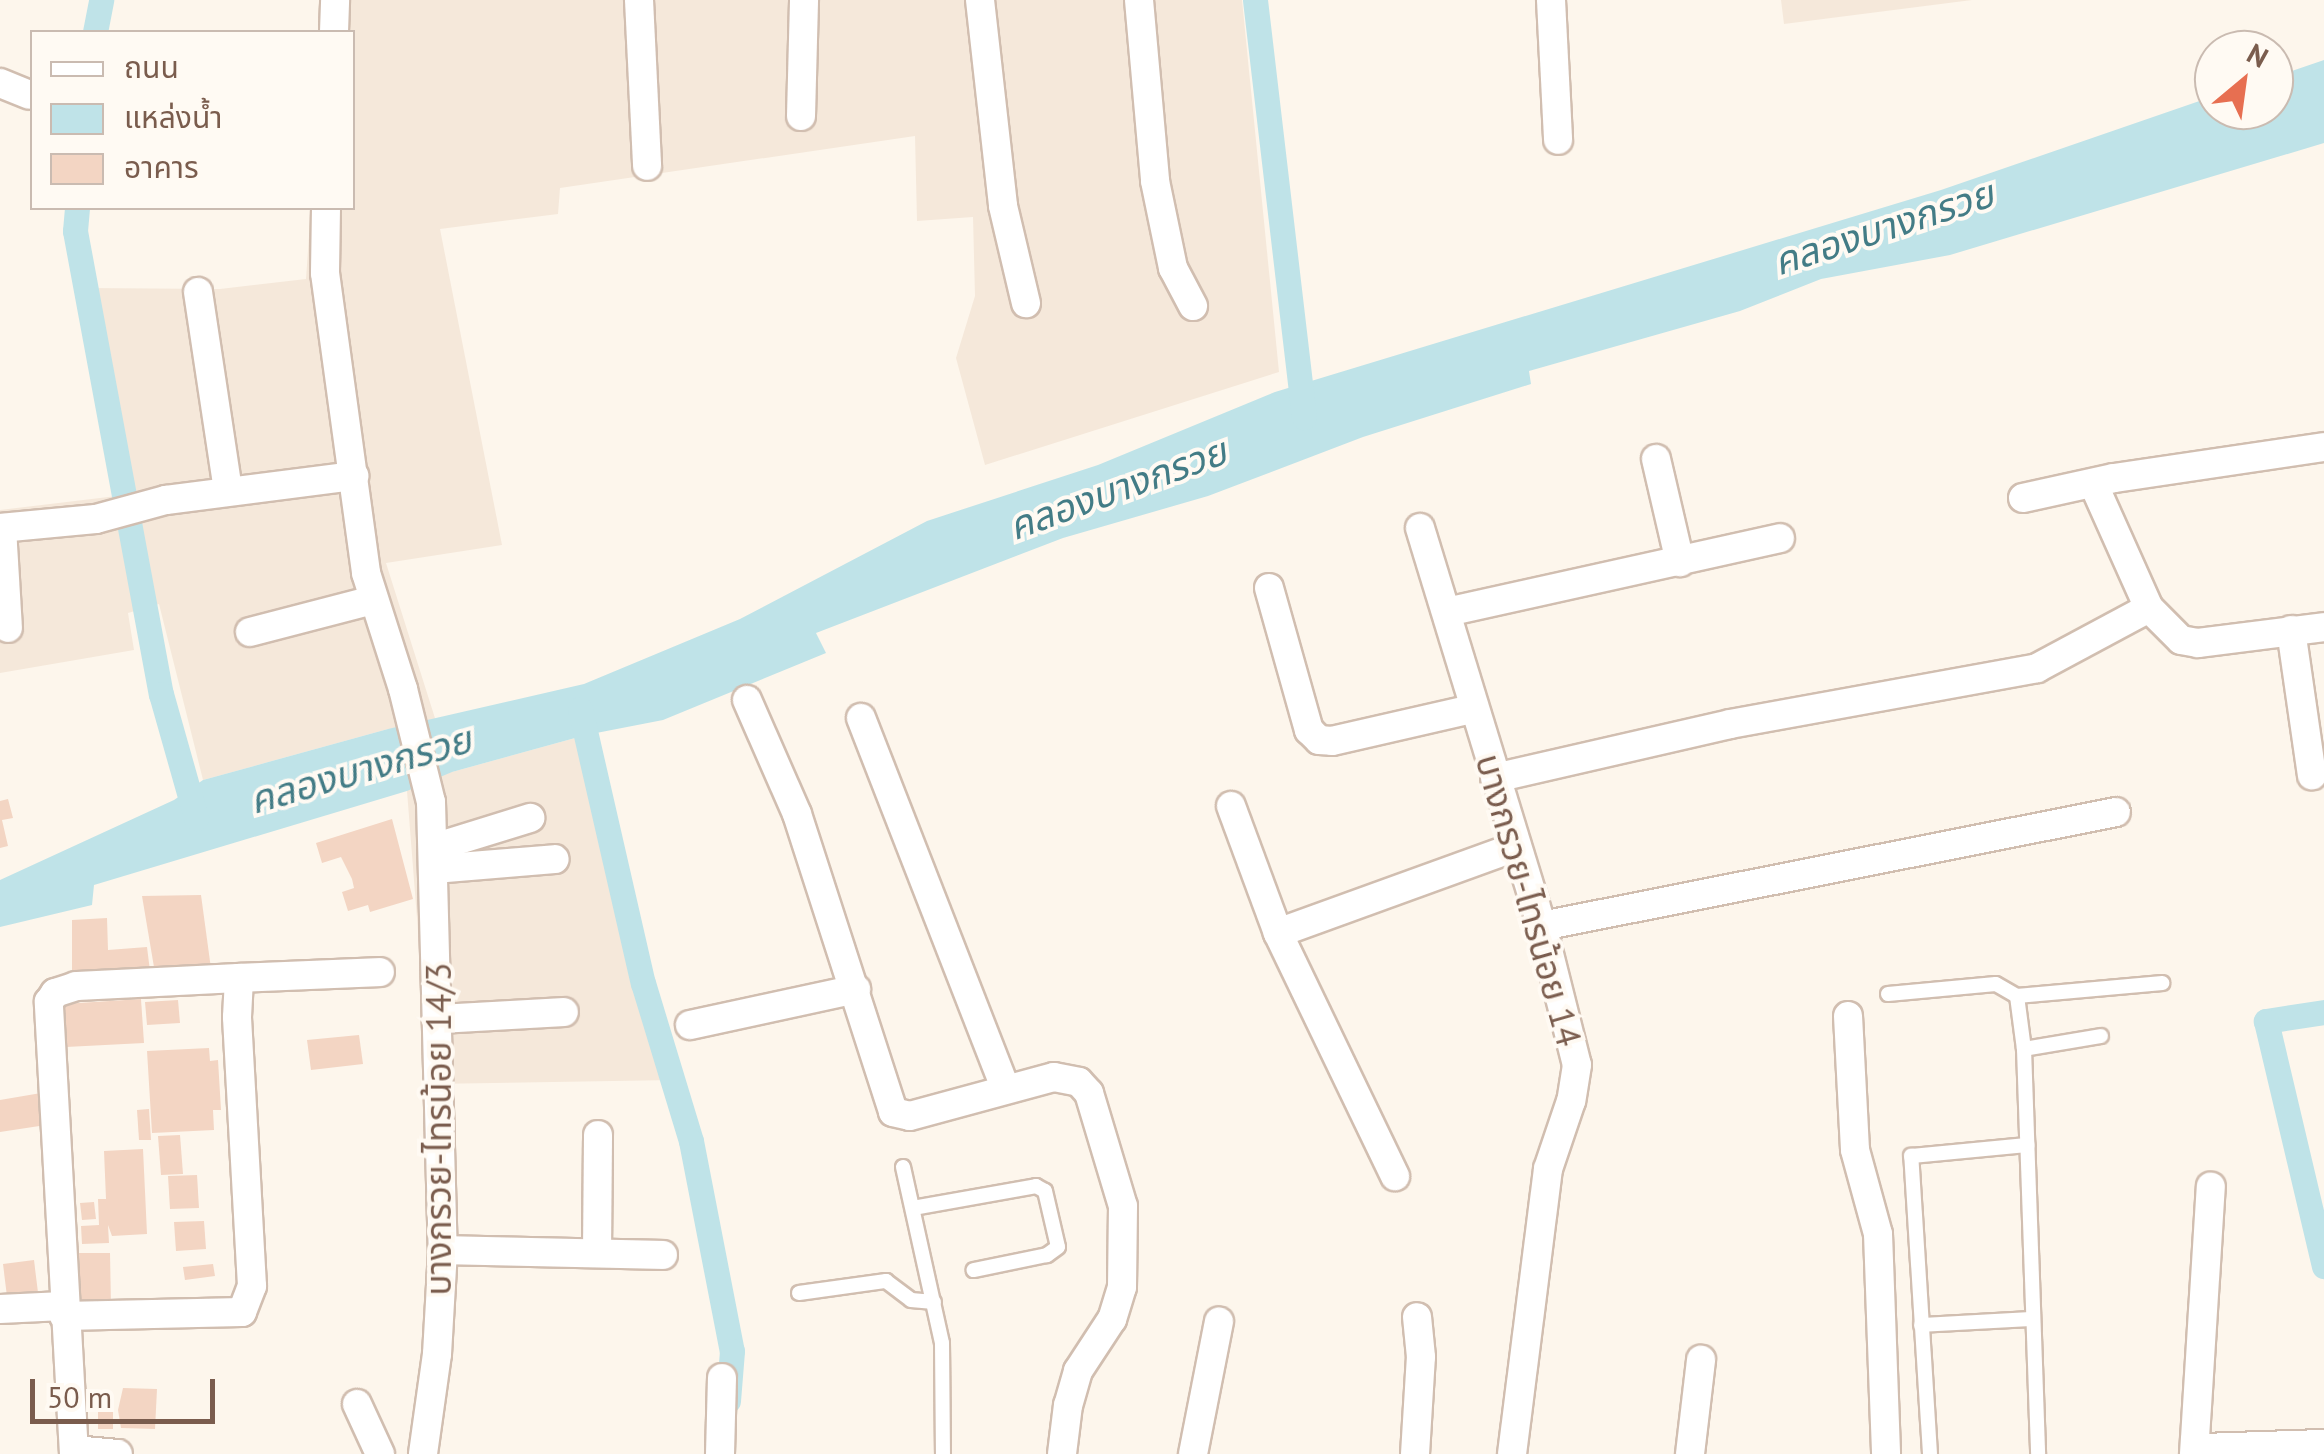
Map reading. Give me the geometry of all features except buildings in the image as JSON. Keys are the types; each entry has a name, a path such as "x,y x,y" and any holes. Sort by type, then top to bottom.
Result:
{"main road":[{"path":"2202,1454 2320,1450"}],"street":[{"path":"334,30 336,0"},
{"path":"639,0 647,166"},
{"path":"802,116 804,0"},
{"path":"980,0 1003,206 1026,303"},
{"path":"1139,0 1155,181 1174,268 1193,306"},
{"path":"1551,0 1558,140"},
{"path":"0,83 29,95"},
{"name":"บางกรวย-ไทรน้อย 14/3","path":"326,210 325,273 373,600 403,689 431,802 440,1019 443,1250 438,1354 424,1454"},
{"path":"198,292 228,490"},
{"path":"2023,498 2093,483 2324,447"},
{"path":"1656,459 1680,562"},
{"path":"8,628 1,528 96,520 139,507 228,490 354,476"},
{"path":"2093,483 2149,608 2170,633 2198,643 2324,627"},
{"name":"บางกรวย-ไทรน้อย 14","path":"1420,528 1472,708 1542,926 1577,1065 1571,1101 1548,1170 1512,1454"},
{"path":"1447,612 1780,538"},
{"path":"1269,588 1309,730 1320,740 1332,741 1472,708"},
{"path":"250,632 373,600"},
{"path":"1496,778 1730,724 2037,668 2149,608"},
{"path":"2290,630 2312,775"},
{"path":"747,700 797,814 888,1098 898,1116 1054,1077 1066,1076 1084,1086 1123,1206 1126,1230 1118,1307 1078,1371 1068,1404 1062,1454"},
{"path":"861,718 1006,1089"},
{"path":"1231,806 1278,933 1395,1176"},
{"path":"1542,926 2116,812"},
{"path":"433,858 530,818"},
{"path":"1278,933 1515,847"},
{"path":"433,858 555,859"},
{"path":"118,1454 74,1452 63,1311 49,1002 55,993 76,986 380,972"},
{"path":"0,1310 230,1315 248,1305 252,1286 237,1018 240,978"},
{"path":"690,1025 856,990"},
{"path":"440,1019 564,1012"},
{"path":"1848,1016 1855,1150 1879,1250 1886,1454"},
{"path":"597,1252 598,1136"},
{"path":"2194,1454 2211,1187"},
{"path":"443,1250 662,1255"},
{"path":"1416,1454 1421,1357 1417,1317"},
{"path":"1193,1454 1219,1322"},
{"path":"1690,1454 1701,1360"},
{"path":"720,1454 722,1378"},
{"path":"358,1404 380,1454"}],"lane":[{"path":"1888,994 1996,984 2017,996 2162,983"},
{"path":"2017,996 2024,1048 2038,1454"},
{"path":"2024,1048 2101,1036"},
{"path":"1930,1454 1911,1156 2028,1144"},
{"path":"902,1167 942,1343 942,1454"},
{"path":"913,1208 1036,1186 1044,1191 1058,1247 1048,1256 974,1270"},
{"path":"799,1293 886,1281 911,1300 934,1302"},
{"path":"1921,1325 2033,1319"}],"shaded area":[{"path":"319,0 1242,0 1279,372 985,465 956,358 975,296 973,217 917,221 915,136 560,188 558,214 440,229 502,545 386,563 452,772 586,735 673,1080 430,1084 407,791 388,729 203,780 159,604 128,613 134,650 0,673 0,510 125,495 86,288 220,289 306,279 311,210 355,210 355,30 318,30"},
{"path":"1781,0 1972,0 1784,24"}],"water":[{"name":"คลองบางกรวย","path":"2324,60 2324,143 1950,255 1821,279 1740,311 1529,371 1531,384 1363,437 1208,496 1063,538 816,633 826,653 663,720 586,735 452,772 407,791 94,885 92,905 0,927 0,880 174,800 203,780 388,729 584,684 740,619 927,521 1098,465 1275,392 1941,190 2194,103 2194,130 2294,130 2294,70"}],"waterway":[{"path":"95,30 101,0"},
{"path":"1255,0 1304,417"},
{"path":"77,210 75,231 161,694 196,818"},
{"path":"580,709 643,983 691,1141 732,1351 728,1401"},
{"path":"2324,1012 2266,1021 2324,1266"}]}
